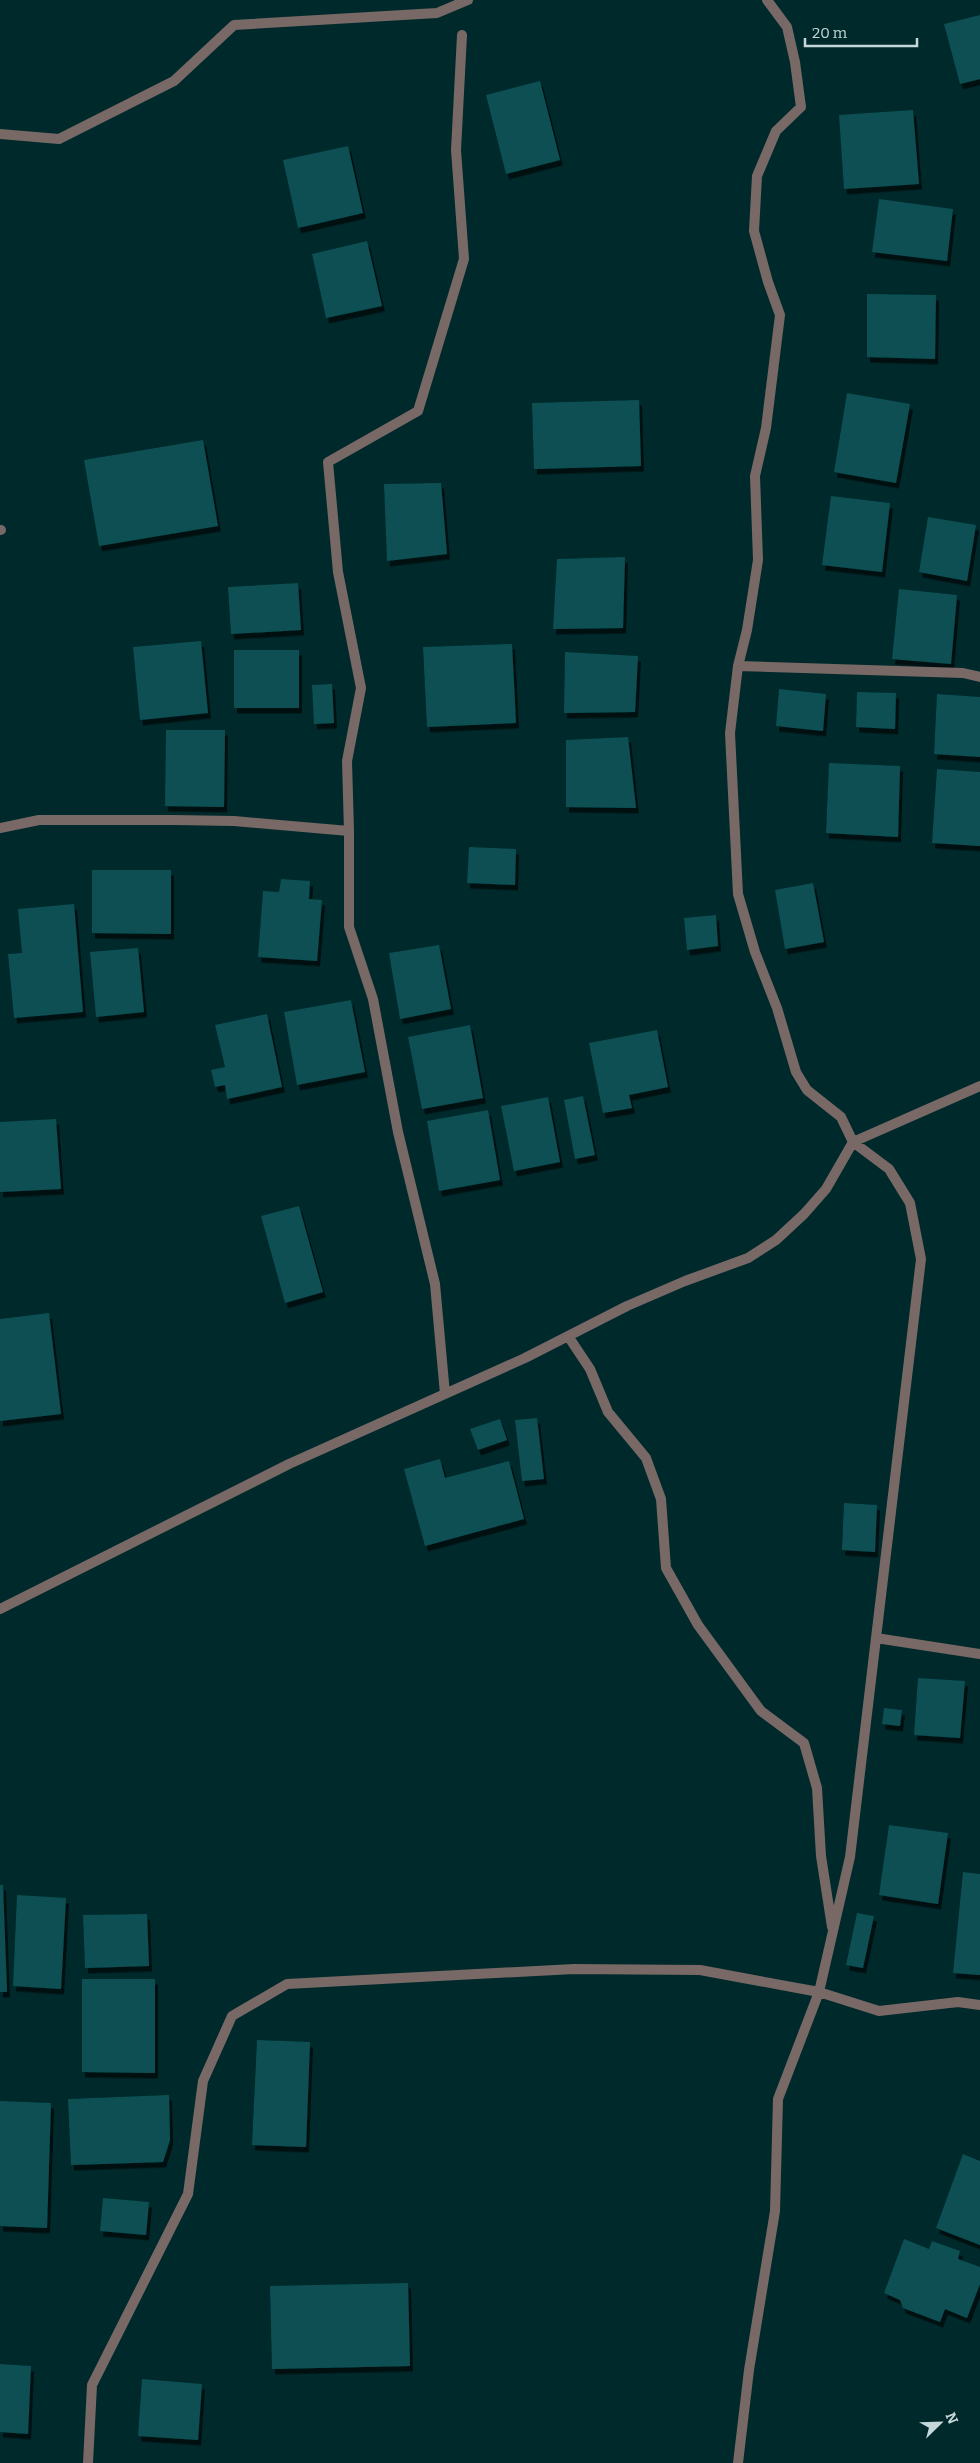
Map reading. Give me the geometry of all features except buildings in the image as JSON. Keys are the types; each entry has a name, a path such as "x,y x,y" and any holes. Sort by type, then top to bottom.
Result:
{"street":[{"path":"0,134 60,139 174,81 234,25 437,13 468,0"},
{"path":"738,2463 749,2370 775,2211 778,2099 819,1992 850,1857 921,1259 910,1203 889,1169 853,1142 841,1118 807,1090 796,1072 738,894 730,733 738,666 747,630 758,560 755,476 766,428 780,315 768,282 754,230 757,176 776,131 801,107 795,62 787,27 767,0"},
{"path":"445,1394 435,1284 398,1132 373,999 349,927 347,761 361,688 338,572 328,462 418,411 464,259 456,150 462,35"},
{"path":"738,666 963,673 980,677"},
{"path":"0,828 39,820 173,820 234,821 348,831"},
{"path":"0,1609 289,1464 445,1394 685,1280 748,1258 776,1240 804,1214 826,1189 853,1142 980,1086"},
{"path":"568,1336 590,1369 608,1412 646,1458 661,1499 666,1568 698,1625 761,1711 804,1743 817,1788 821,1856 832,1932"},
{"path":"876,1638 980,1654"},
{"path":"88,2463 92,2385 188,2194 203,2081 232,2016 287,1984 574,1968 700,1970 819,1992 879,2011 958,2002 980,2005"}]}
